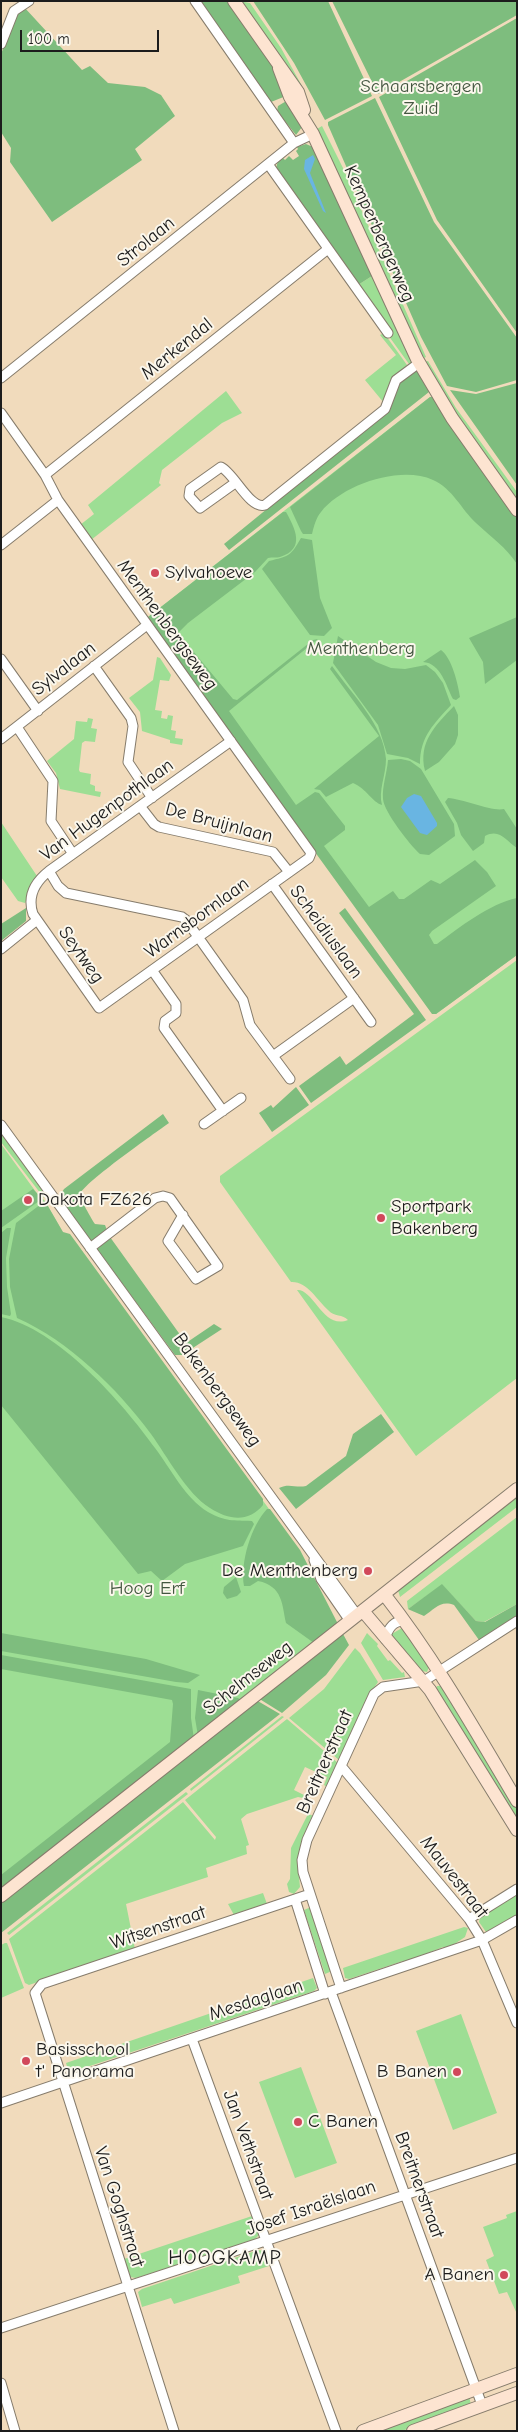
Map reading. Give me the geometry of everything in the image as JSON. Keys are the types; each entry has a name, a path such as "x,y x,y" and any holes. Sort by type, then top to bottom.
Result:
{"main road":[{"name":"Kemperbergerweg","path":"234,1 279,68 298,92 306,120 398,322 419,363 452,418 517,510"},
{"name":"Schelmseweg","path":"1,1896 517,1488"},
{"path":"384,1594 440,1670 517,1801"},
{"name":"Bakenbergseweg","path":"357,1616 385,1639 424,1681 517,1830"},
{"path":"362,2431 517,2374"},
{"path":"413,2431 517,2393"}],"street":[{"path":"1,44 17,5 29,1"},
{"path":"195,1 294,144"},
{"name":"Strolaan","path":"1,378 268,164 294,144 313,134"},
{"name":"Kemperbergerweg","path":"268,164 388,332"},
{"name":"Merkendal","path":"45,475 328,249"},
{"path":"235,483 200,508 189,496 190,489 219,467 224,468 254,504 265,505 385,409 396,380 419,363"},
{"name":"Menthenbergseweg","path":"1,413 45,475 58,500 310,853"},
{"path":"1,545 58,500"},
{"name":"Sylvalaan","path":"1,739 147,625"},
{"path":"1,659 38,710"},
{"path":"94,666 132,718 133,726 128,762 152,798"},
{"path":"17,727 53,781 50,821 73,854"},
{"name":"Van Hugenpothlaan","path":"37,920 32,910 33,891 36,882 48,871 231,741"},
{"name":"De Bruijnlaan","path":"140,806 154,824 159,827 273,852 289,872"},
{"name":"Warnsbornlaan","path":"99,1008 309,858 310,853"},
{"path":"48,871 58,886 66,893 182,917 199,937 243,1000 250,1025 290,1079"},
{"name":"Scheidiuslaan","path":"272,884 371,1022"},
{"path":"1,949 37,920"},
{"name":"Seytweg","path":"37,920 99,1008"},
{"path":"152,970 176,1004 176,1013 165,1021 164,1028 223,1111"},
{"name":"Scheidiuslaan","path":"273,1056 354,998"},
{"path":"204,1124 241,1098"},
{"name":"Bakenbergseweg","path":"1,1125 313,1555 321,1579 357,1616"},
{"path":"90,1248 155,1198 163,1196 170,1198 183,1215 218,1266 196,1279 168,1241 183,1215"},
{"path":"385,1639 388,1630 394,1624 400,1620 405,1621"},
{"path":"424,1681 517,1621"},
{"name":"Breitnerstraat","path":"342,1988 303,1872 303,1853 378,1689 424,1681"},
{"name":"Mauvestraat","path":"342,1766 469,1919 482,1940 517,2022"},
{"path":"469,1919 517,1889"},
{"path":"295,1899 310,1894"},
{"name":"Breitnerstraat","path":"295,1899 328,1993 405,2194 482,2405"},
{"name":"Witsenstraat","path":"35,1993 42,1984 295,1899"},
{"name":"Mesdaglaan","path":"1,2103 482,1940 517,1920"},
{"name":"Van Goghstraat","path":"35,1993 174,2431"},
{"name":"Jan Vethstraat","path":"192,2039 336,2431"},
{"name":"Josef Israëlslaan","path":"1,2328 517,2158"},
{"path":"1,2383 15,2431"}],"green space":[{"path":"200,1 228,1 275,70 286,96 271,102"},
{"path":"240,1 250,3 281,48 302,86 301,88"},
{"path":"253,1 328,1 372,96 325,120 294,63"},
{"path":"332,1 517,1 517,15 378,94"},
{"path":"24,7 82,70 90,66 108,83 145,87 161,95 175,116 135,149 142,160 52,222 10,162 11,148 1,132 1,54 17,13"},
{"name":"Schaarsbergen Zuid","path":"517,18 517,333 437,220 379,97"},
{"path":"375,98 434,222 517,338 517,380 476,392 447,386 421,337 328,125 328,122"},
{"path":"288,100 302,127 296,135 277,111 278,106"},
{"path":"322,126 343,168 426,357 422,359 317,129"},
{"path":"306,144 313,147 372,276 358,285 276,168 278,161 283,158 285,160 289,156 293,160 299,156 296,151 297,147"},
{"path":"372,276 412,362 409,364 388,335 358,285"},
{"path":"384,333 407,365 393,382 384,403 365,380 396,355 380,335"},
{"path":"428,361 456,408 517,492 517,503 482,454 424,362"},
{"path":"414,371 417,371 429,392 229,550 224,544 387,411 398,382"},
{"path":"517,383 517,485 450,390 476,394"},
{"path":"226,391 242,413 222,423 162,470 159,483 161,485 91,540 80,525 94,514 88,505"},
{"name":"Menthenberg","path":"430,397 517,518 517,955 436,1014 148,617"},
{"path":"432,397 517,517 517,564 503,547 471,518 446,489 433,480 420,476 389,476 357,486 330,502 316,519 312,534 303,534 301,531 290,507"},
{"path":"283,512 286,512 295,531 296,543 293,549 280,557 268,558 255,572 188,623 178,633 233,699 237,700 313,640 318,639 229,711 296,805 315,792 319,793 345,826 345,830 324,846 369,907 393,891 399,899 404,899 431,880 440,884 475,860 487,872 496,886 432,931 429,935 434,944 437,944 485,911 517,898 517,955 436,1014 432,1014 148,621 148,617"},
{"path":"301,538 312,540 320,598 332,628 324,636 310,635 262,569 269,561 288,555"},
{"path":"517,617 517,660 485,684 483,662 469,638"},
{"path":"338,636 376,662 391,668 405,669 426,665 435,672 443,683 451,705 425,738 420,764 408,758 387,754 378,725 333,663"},
{"path":"441,650 448,659 456,679 460,697 456,700 453,699 439,671 429,663 423,662"},
{"path":"157,657 160,658 171,675 169,681 160,680 155,710 162,711 161,718 167,719 168,715 173,716 171,730 176,731 175,738 183,739 182,745 170,743 170,740 142,731 140,712 129,698 153,680"},
{"path":"332,666 373,722 384,746 386,759 381,794 382,805 353,783 326,797 320,790 314,789 379,736 330,669"},
{"path":"454,706 458,715 458,735 455,744 439,762 425,771 423,761 426,743 440,721"},
{"path":"88,718 93,719 91,728 97,729 95,742 85,741 82,743 79,770 80,772 91,774 90,784 95,786 95,791 101,792 100,797 60,789 56,773 47,761 74,739 76,721 87,722"},
{"path":"401,759 410,761 421,769 454,824 455,836 429,855 420,854 416,850 398,828 384,805 383,789 388,760"},
{"path":"448,798 492,809 504,809 517,829 517,848 499,834 490,834 485,836 484,843 473,851 461,835 457,823 445,802"},
{"path":"1,822 37,876 25,903 18,901 1,877"},
{"path":"26,908 26,921 1,941 1,924"},
{"path":"345,908 426,1020 311,1103 299,1086 340,1056 346,1065 414,1014 339,913"},
{"name":"Sportpark Bakenberg","path":"517,960 517,1378 416,1456 297,1290 303,1291 309,1296 325,1315 339,1322 348,1320 330,1312 307,1288 291,1282 220,1182 220,1176"},
{"path":"296,1087 309,1105 272,1132 259,1113 271,1105 273,1108"},
{"path":"163,1114 169,1123 94,1179 80,1194 95,1224 105,1225 108,1233 91,1241 59,1197 64,1189"},
{"path":"1,1133 45,1193 44,1198 1,1142"},
{"name":"Hoog Erf","path":"1,1144 36,1192 45,1201 63,1233 171,1375 299,1550 337,1624 1,1890"},
{"path":"33,1189 42,1199 1,1228 1,1211"},
{"path":"45,1201 63,1232 70,1234 263,1499 263,1505 257,1511 245,1517 231,1517 217,1512 202,1502 185,1484 138,1417 91,1367 55,1339 17,1318 10,1287 9,1259 16,1223"},
{"path":"7,1228 11,1228 6,1258 10,1316 1,1314 1,1233"},
{"path":"110,1237 186,1343 214,1324 222,1329 182,1355 175,1355 97,1249"},
{"path":"1,1317 22,1324 44,1336 66,1351 87,1370 125,1410 185,1491 200,1506 208,1512 225,1519 252,1521 254,1524 243,1546 185,1564 162,1581 151,1571 138,1574 1,1405"},
{"path":"381,1414 394,1432 296,1509 279,1488 306,1486 346,1456 353,1434"},
{"path":"517,1494 517,1507 400,1597 398,1590"},
{"path":"267,1509 270,1509 300,1550 338,1624 314,1643 286,1623 280,1597 272,1587 258,1581 250,1586 244,1586 245,1556 248,1545 256,1525"},
{"path":"517,1517 517,1604 484,1622 476,1621 442,1585 408,1609 407,1601"},
{"path":"236,1577 241,1592 237,1596 227,1599 223,1593 224,1587"},
{"path":"442,1584 476,1621 485,1622 517,1604 517,1616 479,1640 454,1605 441,1604 424,1616 408,1609"},
{"path":"402,1628 429,1667 427,1672 422,1671 390,1635"},
{"path":"1,1633 146,1659 200,1675 188,1683 176,1682 1,1651"},
{"path":"367,1633 378,1644 377,1646 388,1661 390,1660 402,1673 404,1672 405,1677 383,1680 361,1643"},
{"path":"343,1634 349,1645 326,1675 282,1713 258,1698"},
{"path":"355,1648 378,1682 370,1694 339,1760 289,1718 324,1689"},
{"path":"1,1655 191,1689 191,1718 194,1739 1,1891 1,1875 170,1742 173,1704 172,1700 1,1669"},
{"path":"437,1686 442,1686 517,1804 517,1825 435,1692"},
{"path":"198,1690 241,1700 198,1736 195,1718"},
{"path":"256,1700 280,1714 1,1933 1,1902"},
{"path":"282,1716 284,1717 191,1791 190,1789"},
{"path":"287,1719 338,1763 327,1787 324,1785 327,1777 305,1767 294,1790 304,1795 303,1798 298,1797 247,1814 241,1819 249,1845 246,1846 247,1854 206,1868 208,1877 126,1904 135,1949 29,1985 25,1983 9,1939 183,1802 215,1840 216,1837 185,1800"},
{"path":"186,1792 188,1794 9,1935 7,1933"},
{"path":"308,1814 314,1816 300,1848 298,1866 300,1887 294,1894 289,1892 287,1884 290,1879 291,1848"},
{"path":"263,1893 267,1904 234,1915 228,1904"},
{"path":"517,1894 517,1915 490,1932 486,1932 479,1922 480,1917"},
{"path":"311,1907 332,1971 325,1974 304,1910"},
{"path":"464,1927 468,1928 465,1937 447,1949 443,1947 406,1962 403,1961 349,1979 345,1978 343,1968"},
{"path":"7,1943 24,1988 1,1998 1,1945"},
{"path":"313,1978 317,1988 314,1991 69,2073 66,2063"},
{"name":"B Banen","path":"461,2014 497,2113 453,2130 416,2031"},
{"name":"C Banen","path":"301,2067 337,2163 295,2178 259,2082"},
{"name":"A Banen","path":"517,2211 517,2314 507,2292 499,2294 486,2260 494,2256 483,2227 507,2218 506,2215"},
{"path":"252,2216 259,2235 253,2241 136,2278 130,2277 124,2259"},
{"path":"258,2250 265,2251 269,2266 238,2276 240,2283 174,2304 171,2298 142,2307 138,2292 142,2289"},
{"path":"469,2396 471,2405 402,2431 371,2431"}],"water":[{"path":"313,155 315,159 310,173 326,213 323,211 304,169 305,160"},
{"path":"414,794 421,796 437,823 437,826 427,835 420,833 401,807 407,798"}],"place":[{"name":"Sylvahoeve","path":"155,573"},
{"name":"Dakota FZ626","path":"28,1200"},
{"name":"Sportpark Bakenberg","path":"381,1218"},
{"name":"De Menthenberg","path":"368,1571"},
{"name":"Basisschool t' Panorama","path":"26,2061"},
{"name":"B Banen","path":"457,2072"},
{"name":"C Banen","path":"298,2122"},
{"name":"A Banen","path":"504,2275"}],"district":[{"name":"HOOGKAMP","path":"225,2258"}]}
